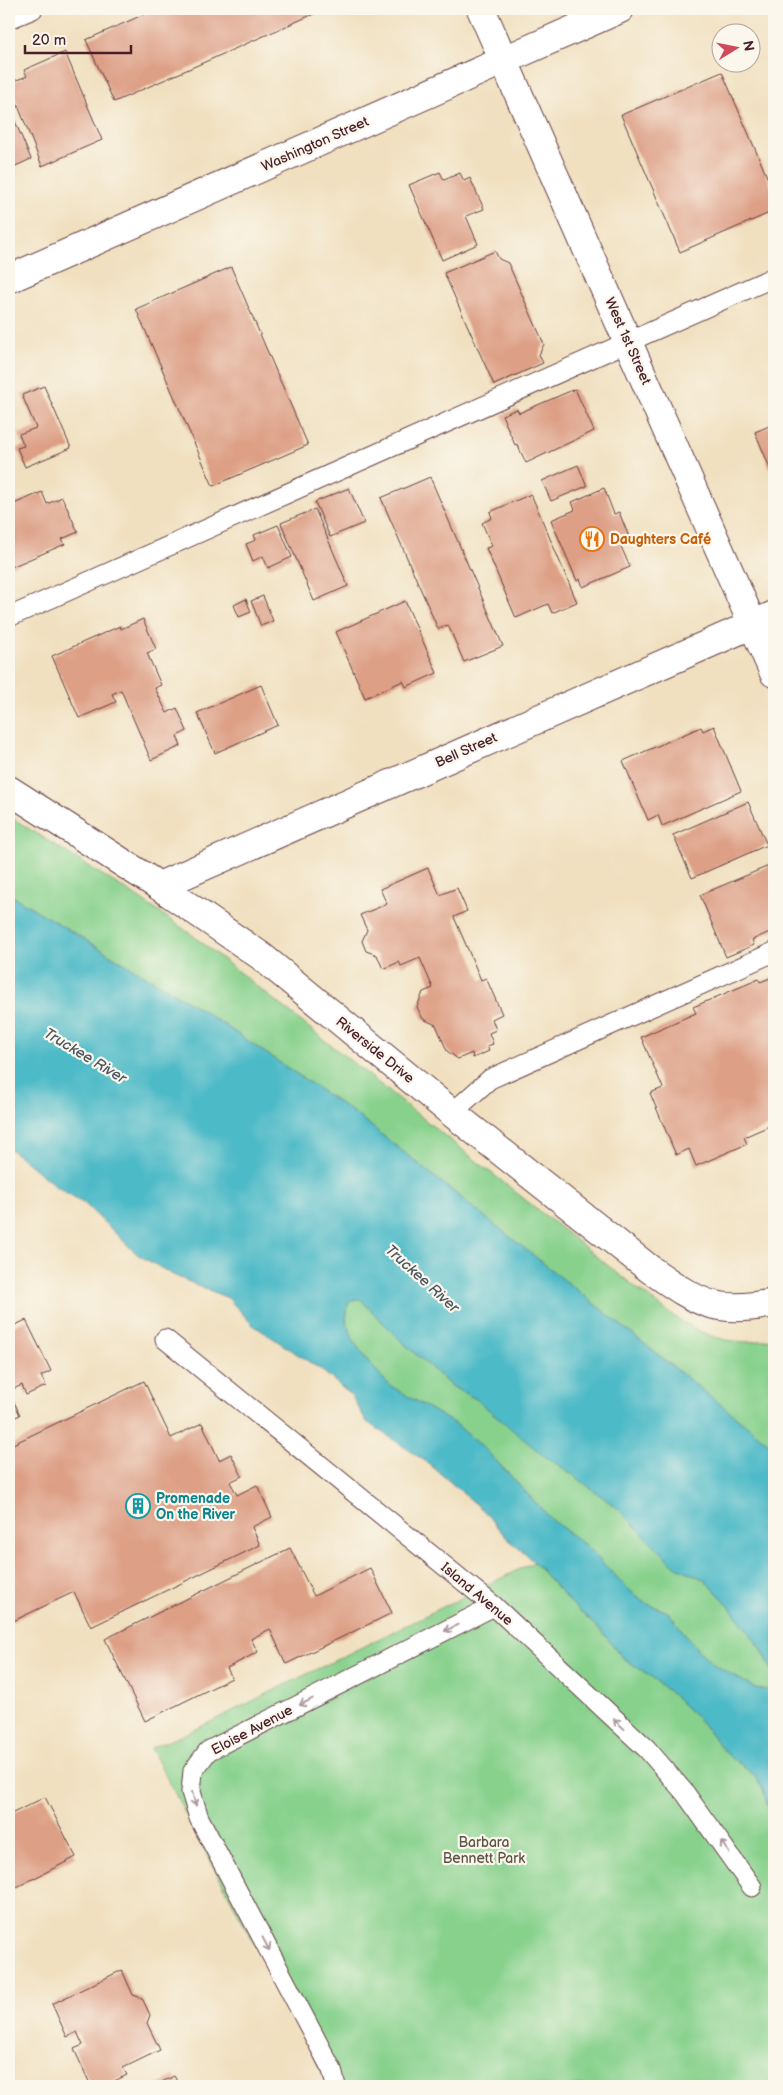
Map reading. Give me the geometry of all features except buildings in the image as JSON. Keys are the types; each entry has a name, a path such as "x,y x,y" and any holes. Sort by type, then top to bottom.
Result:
{"street":[{"name":"West 1st Street","path":"481,9 628,342 763,620 774,673"},
{"name":"Washington Street","path":"9,279 620,9"},
{"name":"Bell Street","path":"159,886 682,654 763,620"},
{"name":"Riverside Drive","path":"9,790 159,886 261,956 452,1113 651,1270 696,1299 716,1307 736,1308 774,1303"}],"lane":[{"path":"9,19 33,9"},
{"path":"9,616 774,277"},
{"path":"452,1113 482,1084 490,1079 774,952"},
{"name":"Island Avenue","path":"165,1340 494,1606 647,1750 685,1793 752,1887"},
{"name":"Eloise Avenue","path":"336,2086 332,2070 199,1818 191,1792 193,1771 208,1751 494,1606"}],"green space":[{"path":"9,816 134,895 191,934 621,1276 674,1316 692,1327 730,1341 751,1342 774,1338 774,1448 357,1115 202,1010 9,894"},
{"path":"360,1298 398,1338 451,1386 476,1399 617,1508 675,1566 705,1580 725,1601 761,1648 772,1669 773,1683 767,1690 755,1688 713,1664 697,1649 668,1612 643,1602 628,1589 586,1546 552,1520 484,1448 458,1426 389,1385 354,1342 346,1320 348,1302"},
{"name":"Barbara Bennett Park","path":"534,1562 571,1603 603,1633 623,1658 649,1675 673,1695 698,1719 726,1753 754,1775 763,1789 774,1830 774,2086 327,2086 326,2079 151,1748 190,1732"}],"water":[{"name":"Truckee River","path":"9,894 202,1010 357,1115 774,1447 774,1830 763,1789 754,1775 726,1753 698,1719 673,1695 649,1675 623,1658 603,1633 571,1603 534,1562 506,1537 483,1510 428,1463 367,1422 351,1395 320,1369 253,1325 228,1298 173,1275 137,1254 84,1203 57,1187 9,1148","holes":["354,1299 360,1299 398,1338 451,1386 476,1399 540,1453 572,1474 617,1508 675,1566 705,1580 725,1601 761,1648 772,1669 773,1684 766,1690 755,1688 713,1664 697,1649 668,1612 643,1602 628,1589 586,1546 552,1520 484,1448 458,1426 389,1385 354,1342 346,1320 348,1303"]}],"place":[{"name":"Daughters Café","path":"592,539"},
{"name":"Promenade On the River","path":"138,1506"}]}
